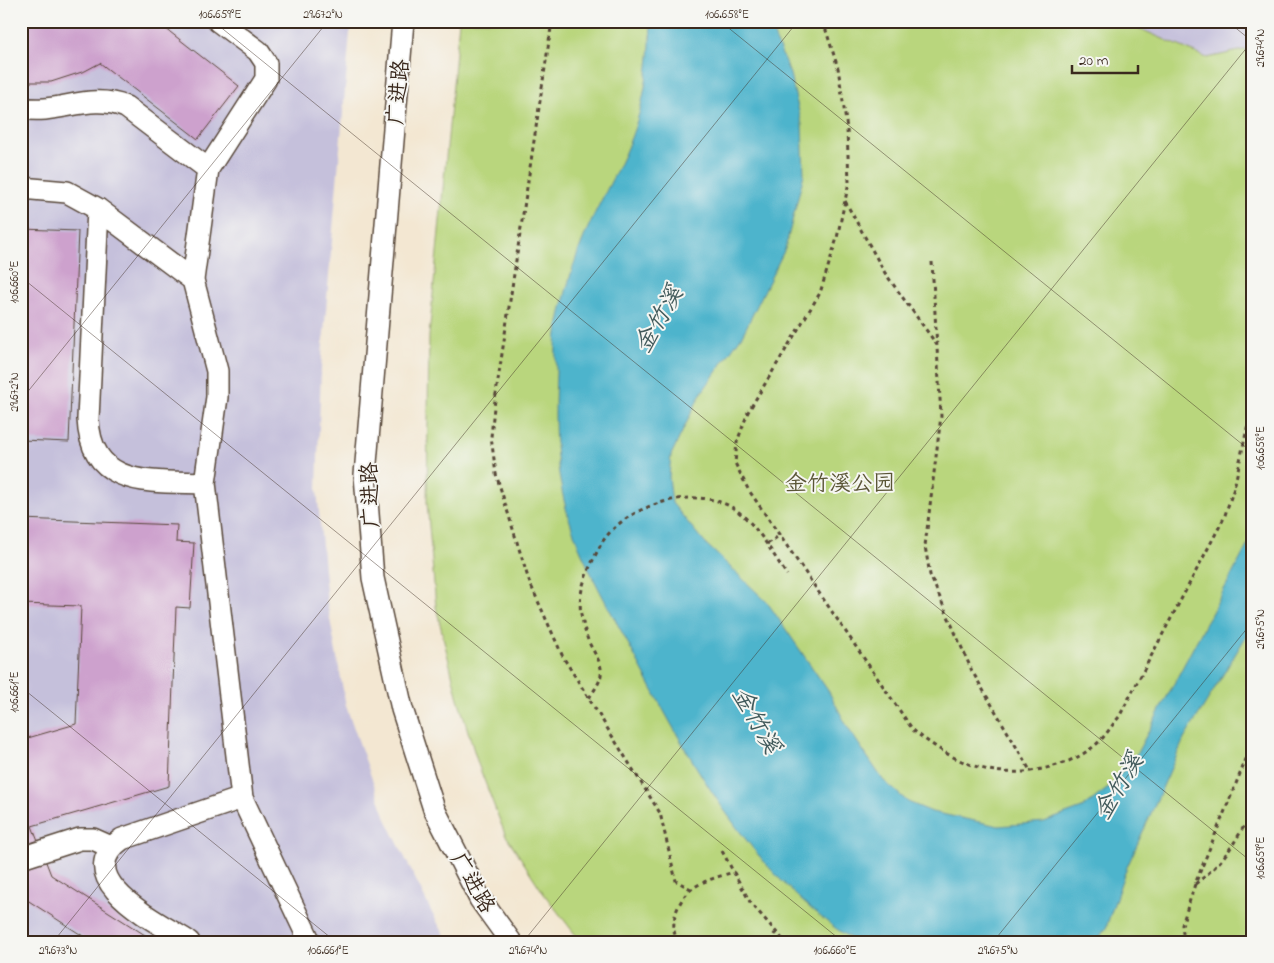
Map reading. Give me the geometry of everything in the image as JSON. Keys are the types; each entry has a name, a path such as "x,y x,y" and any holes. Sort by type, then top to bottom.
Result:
{"street":[{"path":"218,21 258,51 266,63 266,78 208,169 193,280 216,371 217,397 205,483 242,798 310,942"},
{"name":"广进路","path":"403,21 365,476 373,578 402,709 434,809 480,899 511,942"},
{"path":"21,108 52,109 92,101 111,101 126,107 208,169"},
{"path":"21,188 67,192 98,209 193,280"},
{"path":"98,209 88,419 89,436 94,451 106,465 122,476 137,481 205,483"},
{"path":"189,942 125,901 114,891 107,877 105,859 111,847 122,839 242,798"},
{"path":"21,858 80,838 93,839 111,847"}],"path":[{"path":"552,21 491,437 496,474 529,581 563,657 660,813 676,881 691,889"},
{"path":"823,21 838,68 848,129 849,182 837,238 820,293 748,412 737,442 735,463 748,489 913,730 932,745 964,764 997,773 1032,772 1068,762 1095,746 1119,717 1224,518 1234,488 1253,401"},
{"path":"845,200 886,273 937,346"},
{"path":"932,262 941,416 925,546 930,575 972,672 1032,772"},
{"path":"589,698 602,675 599,660 588,641 581,613 582,585 601,544 622,520 654,505 685,497 712,500 735,509 753,525 787,575"},
{"path":"766,544 780,535"},
{"path":"1184,942 1182,925 1195,884 1253,742"},
{"path":"1195,884 1215,869 1228,853 1253,811"},
{"path":"722,851 750,902 775,933 785,942"},
{"path":"678,942 673,922 678,907 691,889 704,882 734,872"},
{"path":"770,942 775,933"}],"shaded area":[{"path":"21,21 351,21 321,368 317,489 327,603 346,706 387,821 433,915 449,942 21,942"},
{"path":"1122,21 1253,21 1253,48 1207,58"}],"green space":[{"name":"金竹溪公园","path":"459,21 1122,21 1207,58 1253,48 1253,942 581,942 544,894 505,834 478,764 457,695 436,607 427,503 429,336"}],"water":[{"name":"金竹溪","path":"651,21 768,21 790,74 802,124 804,174 785,249 743,334 700,395 671,455 669,477 672,503 704,542 767,602 829,692 848,728 883,780 908,802 932,812 999,826 1044,822 1082,808 1111,786 1137,753 1253,535 1253,625 1184,739 1124,874 1106,928 1096,942 856,942 818,915 784,883 753,849 725,811 675,731 595,582 567,512 557,460 555,426 556,338 572,270 580,248 589,225 624,155 639,113 648,68"}],"building":[{"path":"21,21 156,21 239,86 198,139 100,63 85,71 51,82 21,82"},
{"path":"21,229 78,231 69,442 21,440"},
{"path":"21,519 177,525 176,542 194,543 190,608 176,607 169,786 32,826 51,875 156,942 79,942 83,936 21,896 21,740 76,724 81,606 21,604"}]}
